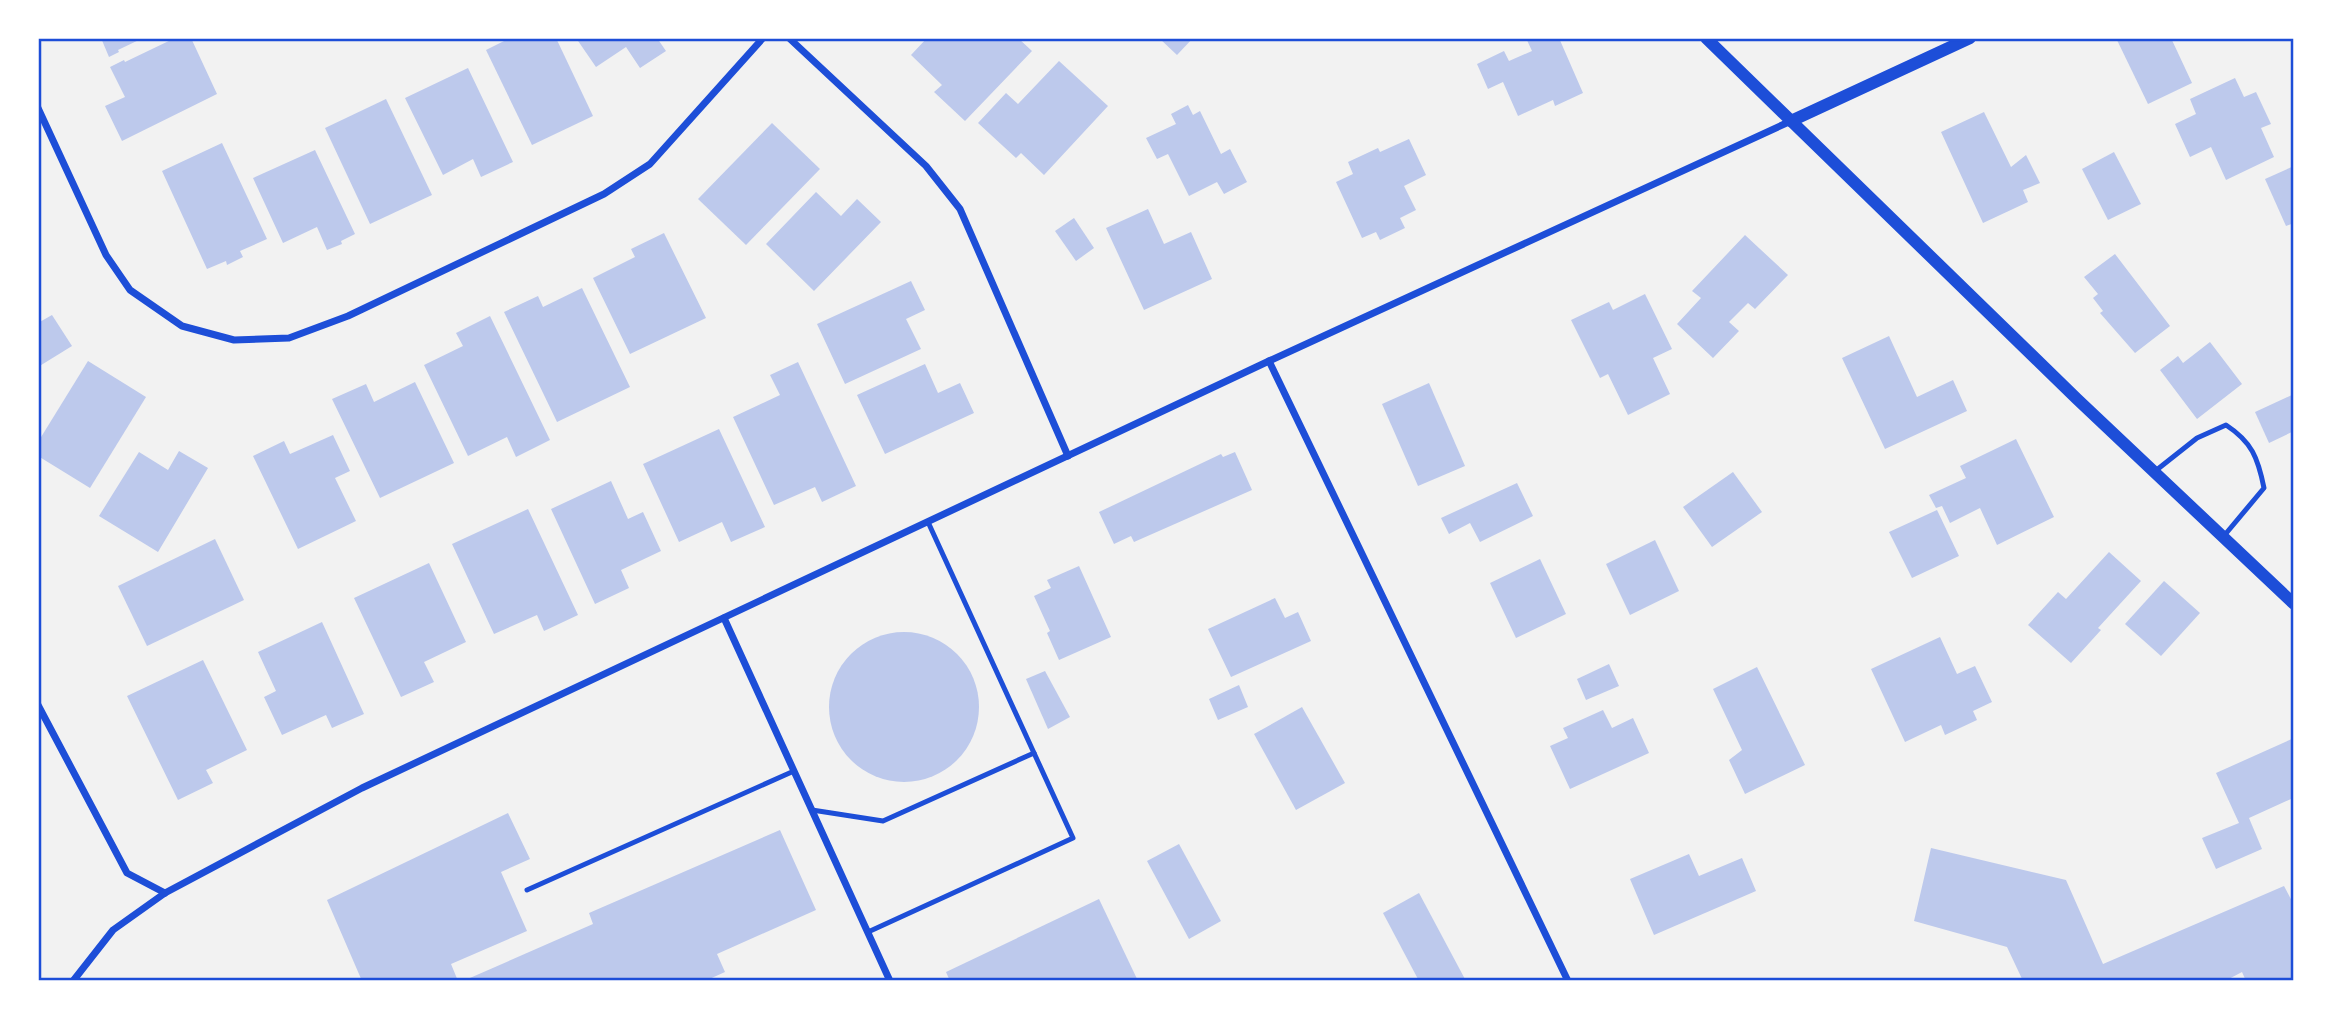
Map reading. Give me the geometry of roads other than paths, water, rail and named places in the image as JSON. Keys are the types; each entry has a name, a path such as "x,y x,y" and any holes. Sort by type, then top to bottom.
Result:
{"street":[{"path":"38,108 106,255 130,290 182,326 234,340 289,338 348,316 604,194 650,164 763,38"},
{"path":"789,38 926,166 960,209 1068,456"},
{"path":"1706,38 2294,604"},
{"path":"73,981 113,930 165,893 362,788 1269,361 1970,38"},
{"path":"1269,361 1568,981"},
{"path":"724,618 890,981"},
{"path":"38,705 127,873 165,893"}],"lane":[{"path":"2154,472 2197,438 2226,425 2239,434 2259,460 2264,488 2223,537"},
{"path":"868,932 1073,838 928,522"},
{"path":"812,810 883,821 1034,753"},
{"path":"527,890 794,771"}]}
